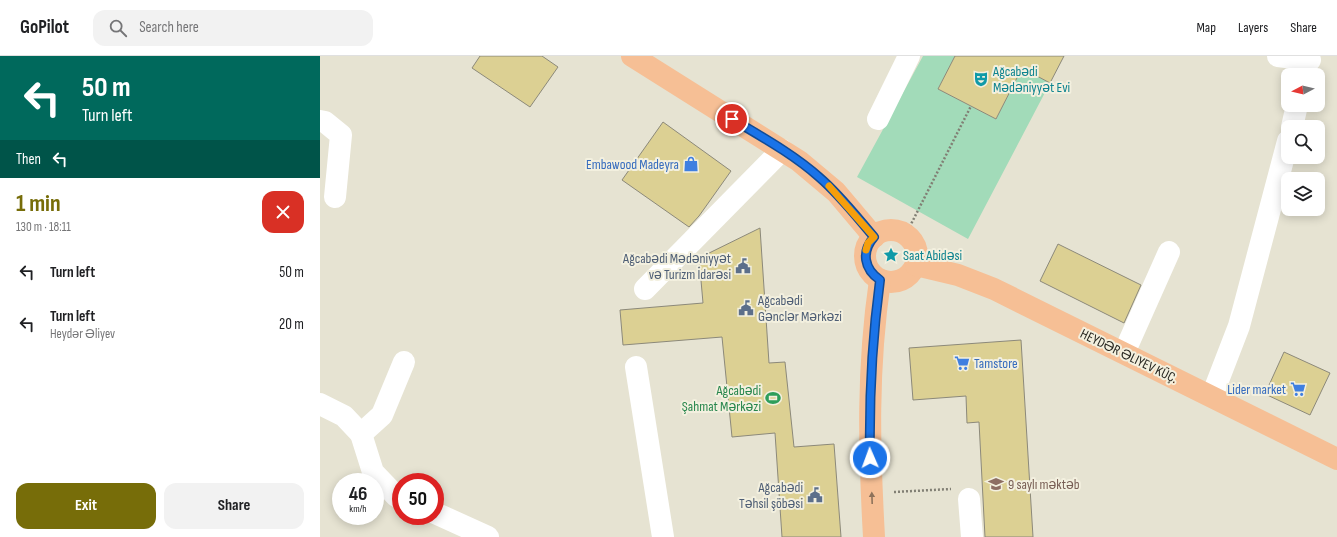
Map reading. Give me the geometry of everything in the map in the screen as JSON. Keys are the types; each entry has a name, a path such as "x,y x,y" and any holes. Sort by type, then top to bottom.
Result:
{"main road":[{"path":"632,56 782,150 819,177 836,192 874,237"},
{"path":"889,230 906,234 916,248 916,265 912,272 905,278 889,282 880,280 868,268 865,260 868,243 874,237 889,230"},
{"name":"HEYDƏR ƏLIYEV KÜÇ.","path":"916,265 979,282 1337,459"},
{"path":"874,537 869,416 870,370 874,323 880,280"}],"street":[{"path":"878,119 909,56"},
{"path":"1278,56 1308,64"},
{"path":"320,121 325,122 341,135 335,197"},
{"path":"645,289 782,150"},
{"path":"1212,396 1239,326 1282,164"},
{"path":"1124,353 1169,252"},
{"path":"361,434 382,415 404,362"},
{"path":"636,366 663,537"},
{"path":"320,404 344,416 361,434 373,472 392,492"},
{"path":"964,494 972,537"},
{"path":"444,517 488,537"}],"path":[{"path":"906,234 971,106"},
{"path":"872,494 964,494"}],"green space":[{"path":"923,56 955,56 938,89 996,119 1022,68 1050,83 968,239 857,177"}],"building":[{"path":"480,56 542,56 558,67 530,107 472,68"},
{"path":"955,56 1064,56 1050,83 1022,68 996,119 938,89"},
{"path":"663,122 731,171 699,216 689,227 622,180"},
{"path":"760,228 769,363 785,362 794,447 834,444 841,537 782,537 775,433 732,437 722,337 623,345 620,310 703,303 699,258"},
{"path":"1058,244 1141,285 1124,323 1040,281"},
{"path":"1021,340 1033,537 985,537 979,422 967,423 966,396 913,400 909,348"},
{"path":"1284,352 1330,373 1310,415 1265,394"}],"slow traffic":[{"path":"829,186 836,192 874,237 868,243 866,250"}],"place":[{"name":"Ağcabədi Mədəniyyət Evi","path":"981,79"},
{"name":"Embawood Madeyra","path":"691,164"},
{"name":"Saat Abidəsi","path":"891,255"},
{"name":"Ağcabədi Mədəniyyət və Turizm İdarəsi","path":"743,266"},
{"name":"Ağcabədi Gənclər Mərkəzi","path":"746,308"},
{"name":"Tamstore","path":"962,363"},
{"name":"Lider market","path":"1298,389"},
{"name":"Ağcabədi Şahmat Mərkəzi","path":"773,398"},
{"name":"9 saylı məktəb","path":"996,484"},
{"name":"Ağcabədi Təhsil şöbəsi","path":"815,495"}],"route":[{"path":"732,119 799,161 819,177 836,192 874,237 868,243 865,252 865,260 868,268 873,275 880,280 874,323 870,370 870,458"}]}
